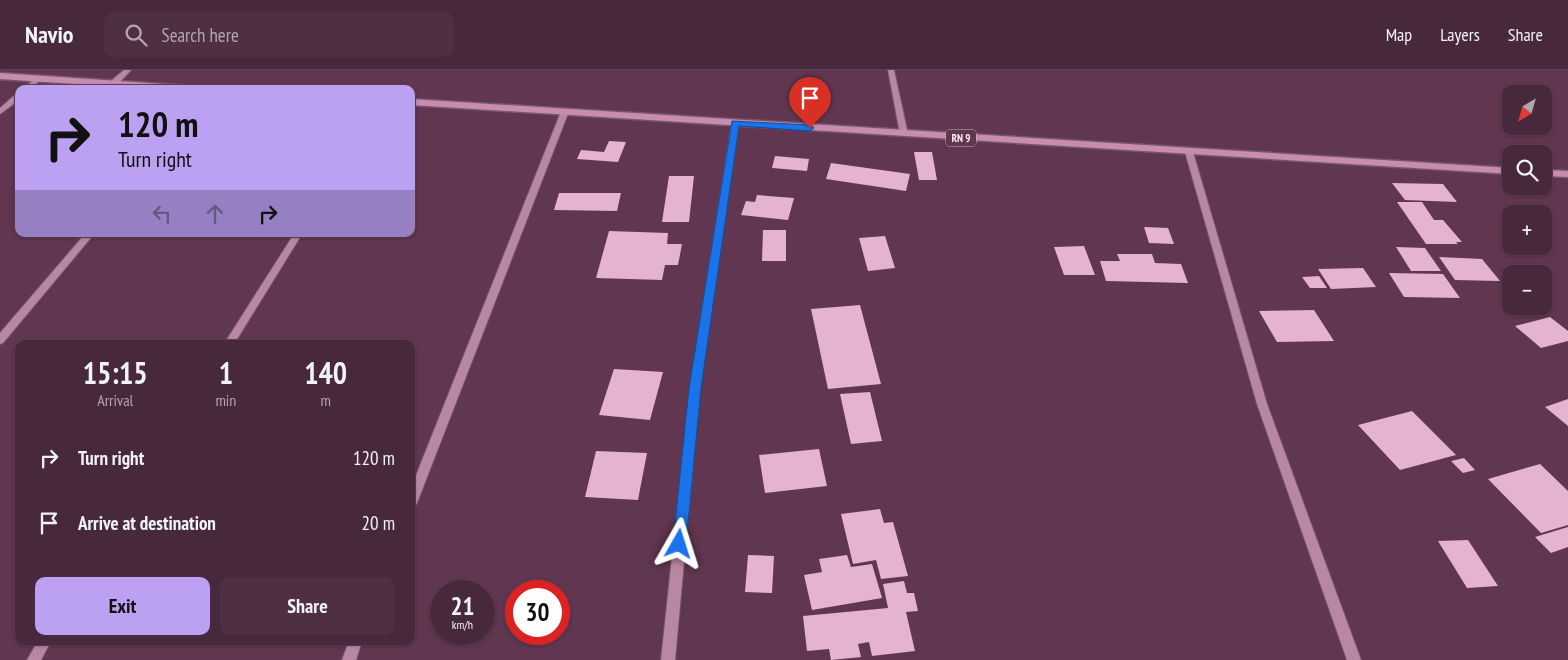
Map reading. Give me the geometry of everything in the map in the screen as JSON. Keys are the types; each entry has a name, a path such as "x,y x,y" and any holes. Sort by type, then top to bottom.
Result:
{"main road":[{"path":"0,76 140,85"},
{"name":"RN 9","path":"415,102 1502,170"},
{"path":"1552,173 1568,174"}],"street":[{"path":"114,83 128,70"},
{"path":"891,70 904,134"},
{"path":"30,85 38,78"},
{"path":"0,112 15,99"},
{"path":"415,493 565,111"},
{"path":"668,660 695,388 735,123"},
{"path":"1189,152 1262,404 1354,660"},
{"path":"0,340 87,237"},
{"path":"231,340 296,237"},
{"path":"34,660 43,645"},
{"path":"349,660 355,645"}],"building":[{"path":"609,141 626,142 618,162 577,159 581,150 604,152"},
{"path":"914,152 932,152 937,180 919,180"},
{"path":"775,156 809,159 807,171 772,168"},
{"path":"831,163 910,174 906,191 826,179"},
{"path":"669,176 694,176 689,222 662,222"},
{"path":"1392,183 1443,184 1457,202 1405,200"},
{"path":"559,193 621,193 617,211 554,210"},
{"path":"757,195 794,198 788,220 741,215 746,201 755,202"},
{"path":"1397,202 1422,202 1434,220 1443,220 1462,242 1456,242 1458,244 1426,244"},
{"path":"1144,227 1168,228 1174,244 1149,243"},
{"path":"763,230 786,230 786,261 762,261"},
{"path":"609,231 668,233 667,244 682,244 678,265 665,265 662,280 596,278"},
{"path":"885,236 895,268 868,271 859,238"},
{"path":"1084,246 1095,275 1064,275 1054,247"},
{"path":"1396,247 1425,248 1441,271 1411,271"},
{"path":"1117,254 1152,254 1155,263 1181,264 1188,283 1106,281 1100,261 1120,261"},
{"path":"1439,257 1482,259 1500,281 1455,280"},
{"path":"1363,268 1376,287 1331,289 1318,269"},
{"path":"1389,273 1443,274 1460,298 1404,297"},
{"path":"1319,276 1327,288 1310,288 1302,277"},
{"path":"860,305 881,384 828,389 811,309"},
{"path":"1314,310 1334,341 1277,342 1259,311"},
{"path":"1550,317 1568,331 1568,341 1541,348 1515,326"},
{"path":"614,369 663,372 650,420 599,415"},
{"path":"870,392 882,441 851,444 840,394"},
{"path":"1568,399 1568,426 1545,407"},
{"path":"1412,411 1456,455 1400,470 1358,425"},
{"path":"819,449 827,486 765,493 759,455"},
{"path":"596,451 647,453 638,500 585,497"},
{"path":"1464,458 1475,470 1463,473 1451,461"},
{"path":"1540,464 1568,491 1568,525 1541,533 1488,479"},
{"path":"880,509 884,523 893,522 908,576 881,579 876,560 853,564 841,514"},
{"path":"1568,527 1568,547 1551,553 1535,537"},
{"path":"1468,540 1498,586 1467,588 1438,541"},
{"path":"748,555 774,556 772,593 745,592"},
{"path":"847,555 851,567 872,564 882,598 812,610 804,575 822,572 819,559"},
{"path":"904,581 907,593 914,593 918,611 906,612 915,651 872,656 869,642 858,644 861,657 831,660 829,649 807,651 803,616 888,608 883,584"}],"route":[{"path":"679,544 695,388 735,123 810,128"}]}
